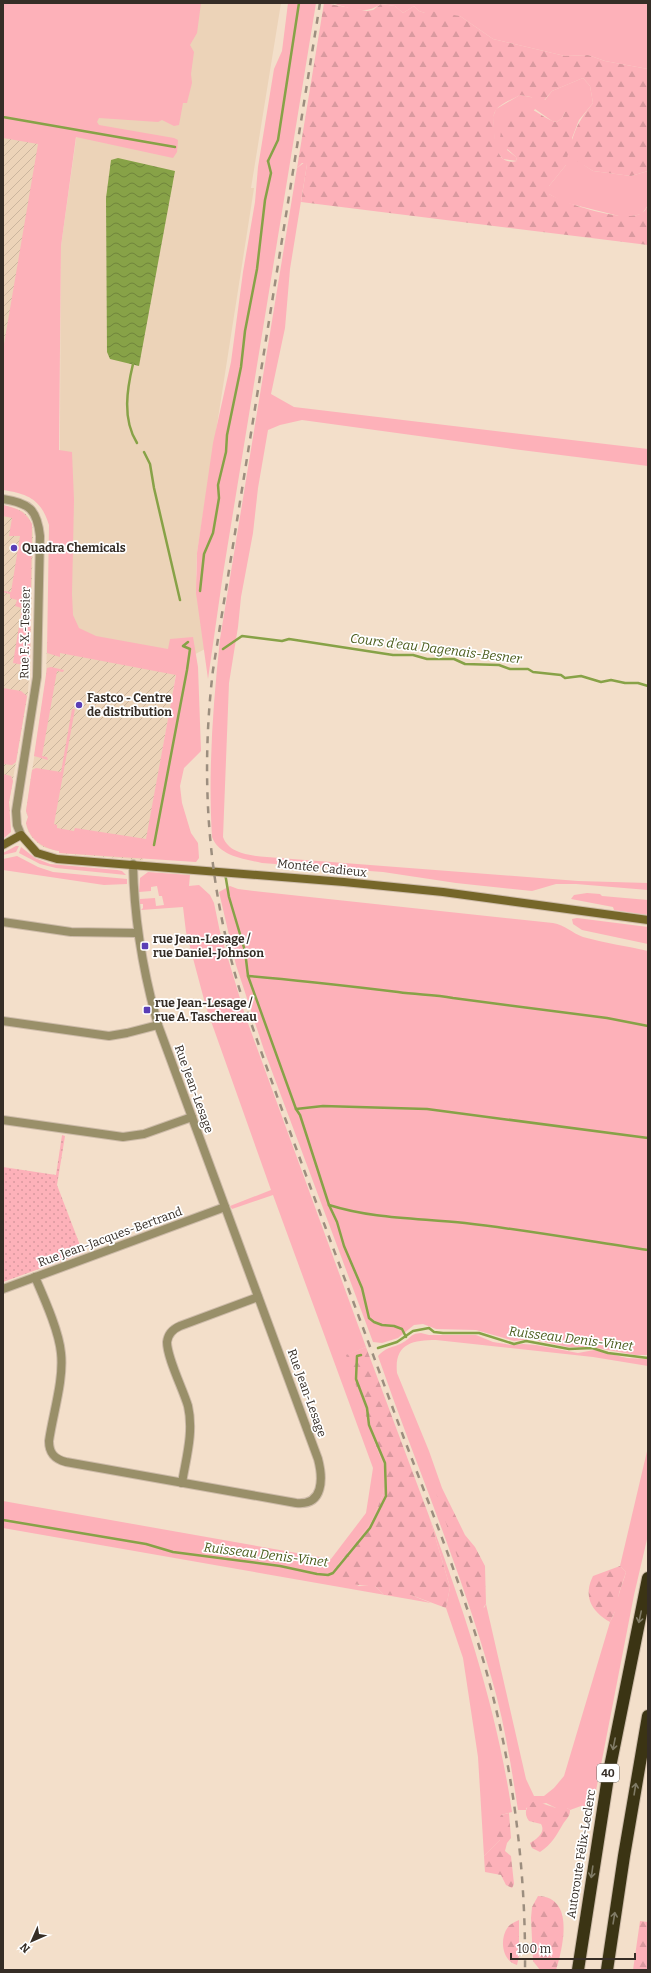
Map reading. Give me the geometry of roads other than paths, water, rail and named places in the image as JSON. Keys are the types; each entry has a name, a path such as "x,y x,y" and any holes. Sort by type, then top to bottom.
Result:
{"highway":[{"name":"Autoroute Félix-Leclerc","path":"578,1970 608,1777 648,1578"},
{"name":"40","path":"607,1970 626,1841 648,1716"}],"street":[{"name":"Rue F.-X.-Tessier","path":"3,499 18,502 30,508 38,522 40,536 38,668 16,811 17,825 21,835"},
{"path":"3,845 21,835"},
{"name":"Montée Cadieux","path":"21,835 33,849 49,857 286,876 443,892 648,920"},
{"name":"Rue Jean-Lesage","path":"35,1277 62,1352 61,1371 49,1441 53,1456 66,1462 301,1504 311,1501 318,1493 321,1477 318,1459 158,1025 137,933 133,864"},
{"path":"3,922 71,932 137,933"},
{"path":"3,1021 108,1036 158,1025"},
{"path":"3,1120 123,1137 144,1134 192,1117"},
{"name":"Rue Jean-Jacques-Bertrand","path":"3,1289 225,1207"},
{"path":"182,1483 189,1442 189,1415 186,1400 168,1350 168,1337 173,1330 180,1326 258,1297"}],"water":[{"path":"118,158 175,171 139,366 110,359 107,352 106,198 111,160"}],"waterway":[{"path":"268,161 278,140 299,3"},
{"path":"3,117 175,147"},
{"path":"200,591 204,554 213,533 219,498 218,485 226,452 227,435 241,367 245,331 257,269 265,200 271,173 268,161"},
{"path":"133,364 127,404 129,424 137,443"},
{"path":"144,452 150,464 154,488 180,600"},
{"name":"Cours d'eau Dagenais-Besner","path":"223,649 242,636 282,641 289,639 393,655 413,655 427,659 454,659 465,664 499,665 510,669 528,669 533,672 561,675 565,678 581,676 601,682 611,680 625,683 638,683 648,686"},
{"path":"154,845 187,670 190,649 183,646 188,642"},
{"path":"225,873 229,897 245,951 248,976"},
{"path":"648,1026 607,1018 439,996 248,976 296,1109 323,1106 427,1109 648,1138"},
{"path":"296,1109 300,1115 344,1246 362,1288 369,1318 382,1325 394,1326 402,1329 406,1337"},
{"path":"329,1205 346,1210 379,1216 448,1221 488,1226 648,1250"},
{"name":"Ruisseau Denis-Vinet","path":"378,1348 397,1342 413,1331 429,1328 434,1332 443,1333 479,1333 514,1344 526,1341 569,1349 592,1348 608,1353 648,1358"},
{"name":"Ruisseau Denis-Vinet","path":"3,1520 146,1544 173,1552 280,1566 317,1574 328,1575 333,1573 370,1528 386,1496 385,1463 369,1425 367,1408 356,1379 357,1356 361,1355"}],"railway":[{"path":"320,3 213,670 207,751 207,792 214,872 220,912 240,991 297,1151 432,1511 477,1638 504,1744 516,1818 523,1894 525,1970"}],"place":[{"name":"Quadra Chemicals","path":"14,548"},
{"name":"Fastco - Centre de distribution","path":"79,705"},
{"name":"rue Jean-Lesage / rue Daniel-Johnson","path":"145,946"},
{"name":"rue Jean-Lesage / rue A. Taschereau","path":"147,1010"}]}
